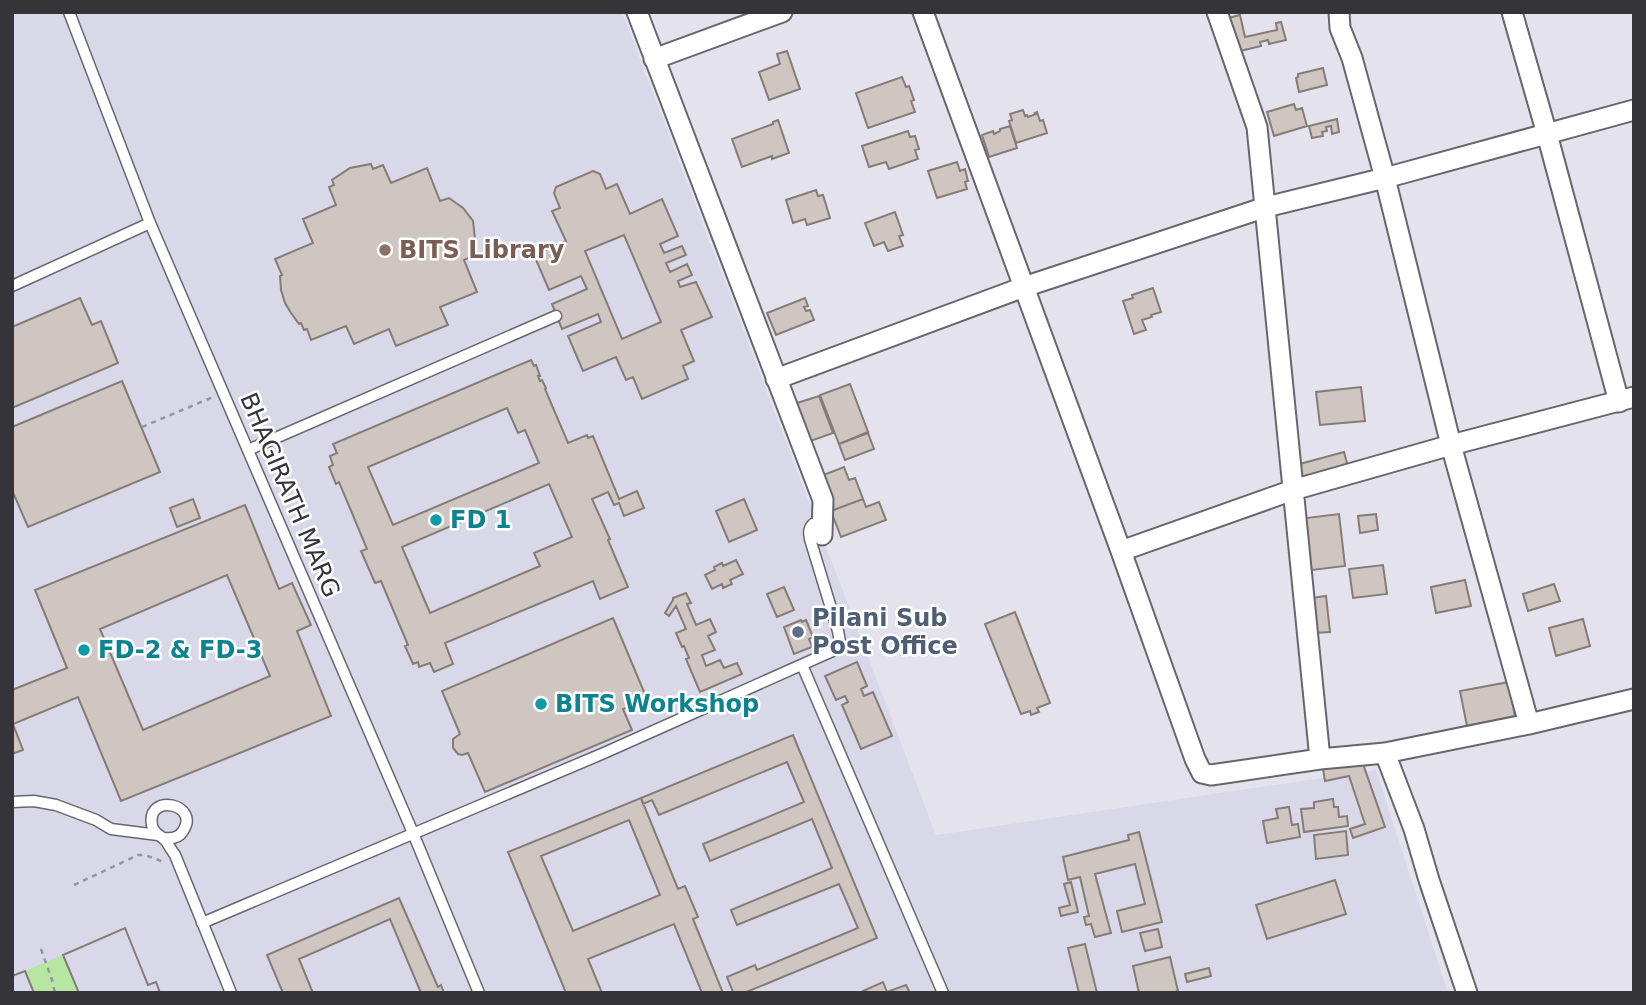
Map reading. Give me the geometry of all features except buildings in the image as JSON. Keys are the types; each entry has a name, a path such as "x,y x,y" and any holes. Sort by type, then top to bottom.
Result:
{"street":[{"path":"637,12 823,500 822,535"},
{"path":"654,59 782,12"},
{"path":"923,12 1202,773 1211,775 1320,759 1385,753 1529,724 1634,699"},
{"path":"1217,12 1257,127 1320,759"},
{"path":"1339,12 1340,29 1352,58 1385,178 1451,445 1529,724"},
{"path":"1121,551 1293,490 1626,399 1512,12"},
{"path":"776,379 1024,287 1266,207 1385,178 1634,110"},
{"path":"1385,753 1414,829 1467,993"}],"lane":[{"name":"BHAGIRATH MARG","path":"68,12 150,223 413,833 479,993"},
{"path":"12,286 150,223"},
{"path":"248,450 556,316"},
{"path":"202,923 604,753 837,649 840,642 810,539 810,527 813,524 822,535"},
{"path":"802,665 943,993"},
{"path":"12,803 34,801 56,805 96,820 111,829 161,837 175,855 231,993"}],"path":[{"path":"142,427 223,393"},
{"path":"74,885 138,855 169,864 184,877"},
{"path":"41,949 55,993"}],"shaded area":[{"path":"12,12 622,12 936,835 1376,770 1448,993 12,993"}],"green space":[{"path":"63,955 79,993 34,993 25,971"}],"place":[{"name":"BITS Library","path":"385,250"},
{"name":"FD 1","path":"436,520"},
{"name":"Pilani Sub Post Office","path":"798,632"},
{"name":"FD-2 & FD-3","path":"84,650"},
{"name":"BITS Workshop","path":"541,704"}]}
